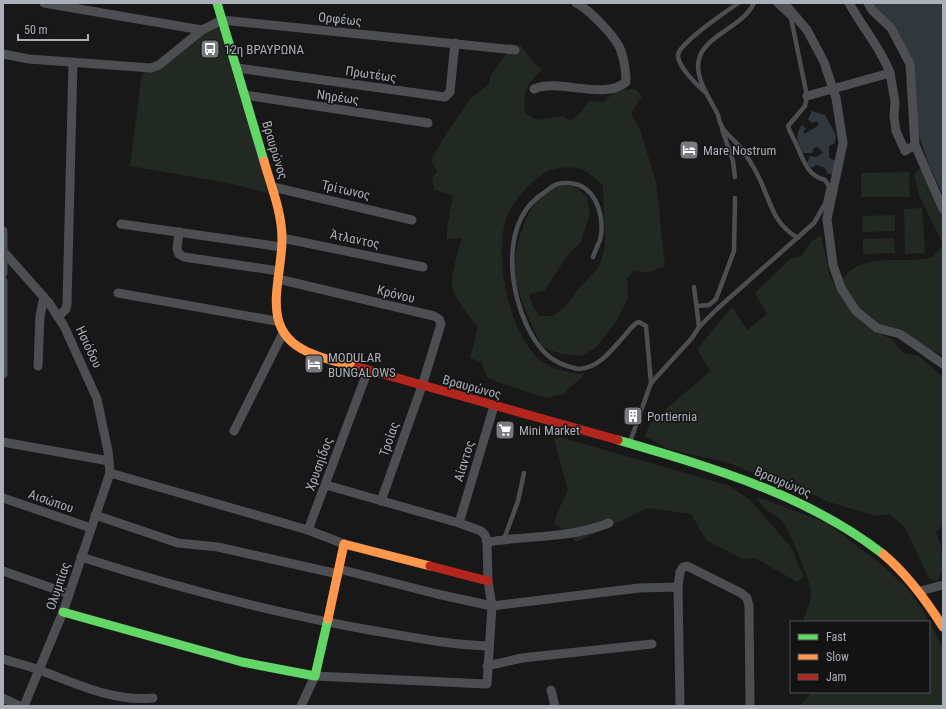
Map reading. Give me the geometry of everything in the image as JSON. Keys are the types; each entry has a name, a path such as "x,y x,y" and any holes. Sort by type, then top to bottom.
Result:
{"main road":[{"name":"Βραυρώνος","path":"217,3 273,187 278,209 282,242 276,321 282,335 296,347 309,353 422,386 630,443 750,482 813,509 881,553 902,571 920,591 943,627"},
{"path":"63,612 242,662 315,676 344,544 488,581"}],"street":[{"path":"44,3 202,30"},
{"path":"534,89 544,85 585,90 608,89 620,87 626,82 621,50 616,40 590,13 576,3"},
{"path":"784,3 807,30 824,62 834,90 843,143 827,219 829,243 836,277 848,300 856,311 877,328 900,334 943,364"},
{"path":"849,3 863,28 886,61 890,73 895,102 894,116 896,131 905,151 915,145"},
{"path":"868,3 872,10 891,28 910,64 915,145 943,208"},
{"path":"3,54 73,62 150,68 159,65 202,30 222,20"},
{"name":"Ορφέως","path":"222,20 515,50"},
{"name":"Πρωτέως","path":"237,68 440,97 445,96 450,92 455,43"},
{"path":"58,317 66,309 67,304 73,62"},
{"path":"807,96 834,90 890,73"},
{"name":"Νηρέως","path":"245,95 428,123"},
{"name":"Τρίτωνος","path":"273,187 412,220"},
{"name":"Άτλαντος","path":"121,224 179,232 282,242 423,267"},
{"path":"3,231 3,272"},
{"path":"179,232 177,249 179,254 184,257 279,275"},
{"name":"Ησιόδου","path":"3,252 44,297 58,317 80,359 97,399 104,427 110,473"},
{"name":"Κρόνου","path":"279,275 349,295 434,316 439,319 441,324 440,331 422,386"},
{"path":"3,281 3,374"},
{"path":"118,293 276,321"},
{"path":"38,366 40,316 44,297"},
{"path":"234,431 282,335"},
{"name":"Χρυσηίδος","path":"308,530 368,370"},
{"name":"Τροίας","path":"381,501 422,386"},
{"name":"Αίαντος","path":"459,523 494,406"},
{"path":"3,442 109,461"},
{"path":"110,473 308,530 344,544"},
{"name":"Ολυμπίας","path":"24,706 63,612 110,473"},
{"path":"301,706 315,676 487,684 492,606 488,581 488,542 485,535 481,531 459,523 326,485"},
{"name":"Αισώπου","path":"3,498 91,528"},
{"path":"95,515 178,543 218,547 492,606 639,588 678,587"},
{"path":"488,542 504,539 548,537 588,531 609,523"},
{"path":"82,558 190,590 328,622 459,645 489,646"},
{"path":"680,706 678,587 680,572 683,567 687,566 741,593 747,598 749,606 750,706"},
{"path":"3,571 69,594"},
{"path":"920,591 943,585"},
{"path":"487,666 522,658 652,644"},
{"path":"3,659 40,670 88,688 136,700 153,698"},
{"path":"551,690 554,706"},
{"path":"3,698 20,706"}],"lane":[{"path":"707,94 695,84 680,62 678,56 681,50 692,38 738,3"},
{"path":"736,177 733,160 722,127 698,70 699,59 703,48 743,17 754,3"},
{"path":"630,443 651,383 682,349 699,327 814,223 825,204 829,186 825,180 818,178 804,165 788,126 805,106 807,96 791,18 775,3"},
{"path":"722,127 741,148 756,171 773,212 781,225 787,232 798,238"},
{"path":"593,257 602,230 600,214 594,195 584,187 574,184 558,183 538,196 526,210 516,233 512,256 512,274 522,318 543,353 558,363 578,369 599,363 632,327 639,322 646,326 651,383"},
{"path":"697,306 709,305 716,299 734,251 735,198"},
{"path":"694,287 699,327"},
{"path":"504,539 518,501 524,473"}],"shaded area":[{"path":"869,3 943,3 943,195 929,165 916,127 912,61"},
{"path":"222,20 275,195 228,183 130,166 142,74"},
{"path":"508,43 521,46 532,61 542,70 529,84 525,93 525,113 537,120 563,116 570,121 579,114 590,101 603,102 616,91 635,89 642,96 631,113 640,130 656,182 665,266 649,273 634,271 627,278 628,299 615,323 596,347 581,356 562,354 543,348 525,309 515,277 515,258 521,231 534,205 542,195 552,188 563,186 574,187 587,197 590,215 580,243 569,253 545,290 529,294 532,304 539,316 553,316 567,305 576,292 599,267 605,247 603,185 584,171 571,167 550,170 530,184 509,212 503,234 503,270 510,307 524,340 538,358 544,363 557,369 585,374 563,394 546,398 497,382 487,377 481,362 470,358 478,327 455,295 452,284 457,254 462,238 447,239 447,228 453,196 434,189 432,178 437,171 431,160 446,134 471,98 489,84 491,74 505,56"},
{"path":"812,111 825,115 836,135 835,143 829,146 829,157 833,160 837,159 836,170 832,174 828,174 825,168 816,165 811,168 807,163 810,156 816,157 823,153 818,147 814,148 812,153 803,153 798,142 797,135 802,125 806,129 803,132 804,134 819,125 817,121 812,123 808,119"},
{"path":"921,168 943,201 943,244 919,195 914,174"},
{"path":"909,172 910,197 861,197 861,173"},
{"path":"922,208 925,253 905,254 904,209"},
{"path":"895,215 895,231 862,232 863,216"},
{"path":"821,235 830,277 844,301 858,318 881,334 893,340 903,353 919,356 943,377 943,524 936,533 941,546 942,572 937,581 929,578 904,526 889,514 876,516 826,501 801,488 768,479 729,463 668,449 645,436 650,423 710,371 697,349 732,307 747,330 767,314 755,293 790,259 801,256 811,242"},
{"path":"894,238 895,253 863,254 863,239"},
{"path":"943,244 943,356 879,326 859,311 842,281 848,273 864,264 883,260 912,260 928,258 933,256"},
{"path":"560,437 730,486 750,500 791,547 804,577 797,582 755,558 743,559 706,540 691,514 648,508 576,542 566,531 554,524 558,511 568,490 554,439"},
{"path":"757,497 827,523 882,565 909,590 929,621 803,621 811,596 810,587 804,569 784,524 759,501"},
{"path":"930,623 943,648 943,706 799,706 811,693 930,693"}],"traffic: fast":[{"path":"217,3 264,161"},
{"path":"618,440 722,472 790,499 853,533 883,554"},
{"path":"63,612 242,662 315,676 328,619"}],"traffic: slow":[{"path":"264,161 276,199 282,229 276,303 278,318 283,331 293,343 308,352 326,359 358,367"},
{"path":"328,619 344,544 430,566"},
{"path":"883,554 901,570 916,588 943,627"}],"traffic: jam":[{"path":"358,367 618,440"},
{"path":"430,566 488,581"}],"place":[{"name":"12η ΒΡΑΥΡΩΝΑ","path":"210,49"},
{"name":"Mare Nostrum","path":"689,150"},
{"name":"MODULAR BUNGALOWS","path":"314,364"},
{"name":"Portiernia","path":"633,416"},
{"name":"Mini Market","path":"505,430"}]}
